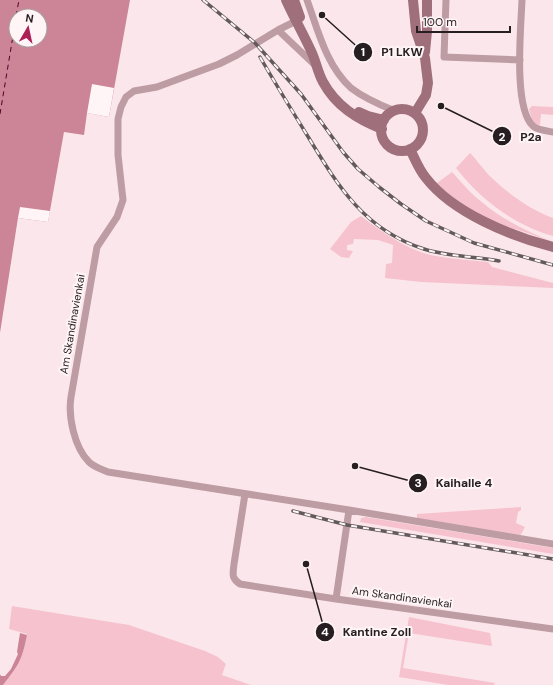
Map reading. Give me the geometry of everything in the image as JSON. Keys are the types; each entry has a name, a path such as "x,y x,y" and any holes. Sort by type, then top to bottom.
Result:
{"street":[{"path":"286,0 335,91 346,103 383,125"},
{"path":"294,0 298,20 312,52 322,81 328,90 341,106 352,115 383,125"},
{"path":"307,0 328,58 342,78 352,88 371,100 395,111"},
{"path":"413,0 416,31 425,58 428,79 427,92 421,105 415,113"},
{"path":"425,58 427,31 426,0"},
{"path":"446,0 444,57 520,60"},
{"path":"522,0 520,83 524,113 534,127 553,132"},
{"name":"Am Skandinavienkai","path":"298,20 219,64 157,87 134,91 126,97 121,107 118,119 118,155 123,200 117,217 97,247 70,406 72,427 83,453 89,462 98,468 119,475 349,510 553,544"},
{"path":"278,30 317,68"},
{"path":"405,109 415,113 421,121 423,130 418,143 410,149 401,150 393,148 386,142 383,125 389,114 405,109"},
{"path":"410,149 420,171 426,179 450,201 498,228 527,240 553,247"},
{"path":"246,494 234,564 233,575 235,580 240,584 336,599"},
{"name":"Am Skandinavienkai","path":"349,510 336,599 553,629"}],"shaded area":[{"path":"0,0 130,0 109,117 87,113 84,135 64,132 48,222 18,218 0,333"},
{"path":"130,0 553,0 553,685 250,685 222,675 226,664 217,657 30,610 27,635 20,633 19,653 11,669 5,676 0,676 0,333 20,207 50,211 64,132 87,113 114,87"},
{"path":"532,106 553,107 553,115 541,114 540,125 533,124 529,109"},
{"path":"470,153 490,176 506,191 521,202 553,218 553,236 512,218 487,201 476,191 456,168"},
{"path":"452,172 474,196 499,215 524,229 551,241 515,229 514,230 484,218 458,202 437,183"},
{"path":"361,216 387,235 406,246 426,254 455,259 488,262 492,267 553,283 553,288 421,282 385,278 386,264 392,263 393,245 378,240 354,239 353,244 347,245 347,250 353,251 349,258 341,257 330,249 351,222"},
{"path":"521,507 521,510 518,512 516,523 525,527 519,538 417,521 417,514"},
{"path":"366,517 553,548 553,554 360,522 361,518"},
{"path":"12,606 129,625 205,651 218,657 226,664 222,675 251,685 3,685 19,662 27,634 9,629"},
{"path":"409,617 490,633 492,646 409,633 403,668 495,683 494,685 448,685 399,677"},
{"path":"20,633 27,635 21,657 16,667 3,685 0,685 0,674 1,676 5,676 11,669 18,654"}],"pier":[{"path":"92,84 114,88 109,117 87,113"},
{"path":"20,207 50,211 48,222 18,218"}],"ferry route":[{"path":"18,8 19,0"},
{"path":"0,114 11,48"}],"railway":[{"path":"203,0 255,43 301,94 343,152 358,169 401,204 426,221 474,243 553,265"},
{"path":"260,57 330,172 355,204 369,218 403,241 433,252 499,261"},
{"path":"293,511 347,525 553,559"}],"place":[{"name":"P1 LKW","path":"322,15"},
{"name":"P2a","path":"441,106"},
{"name":"Kaihalle 4","path":"355,466"},
{"name":"Kantine Zoll","path":"306,564"}]}
